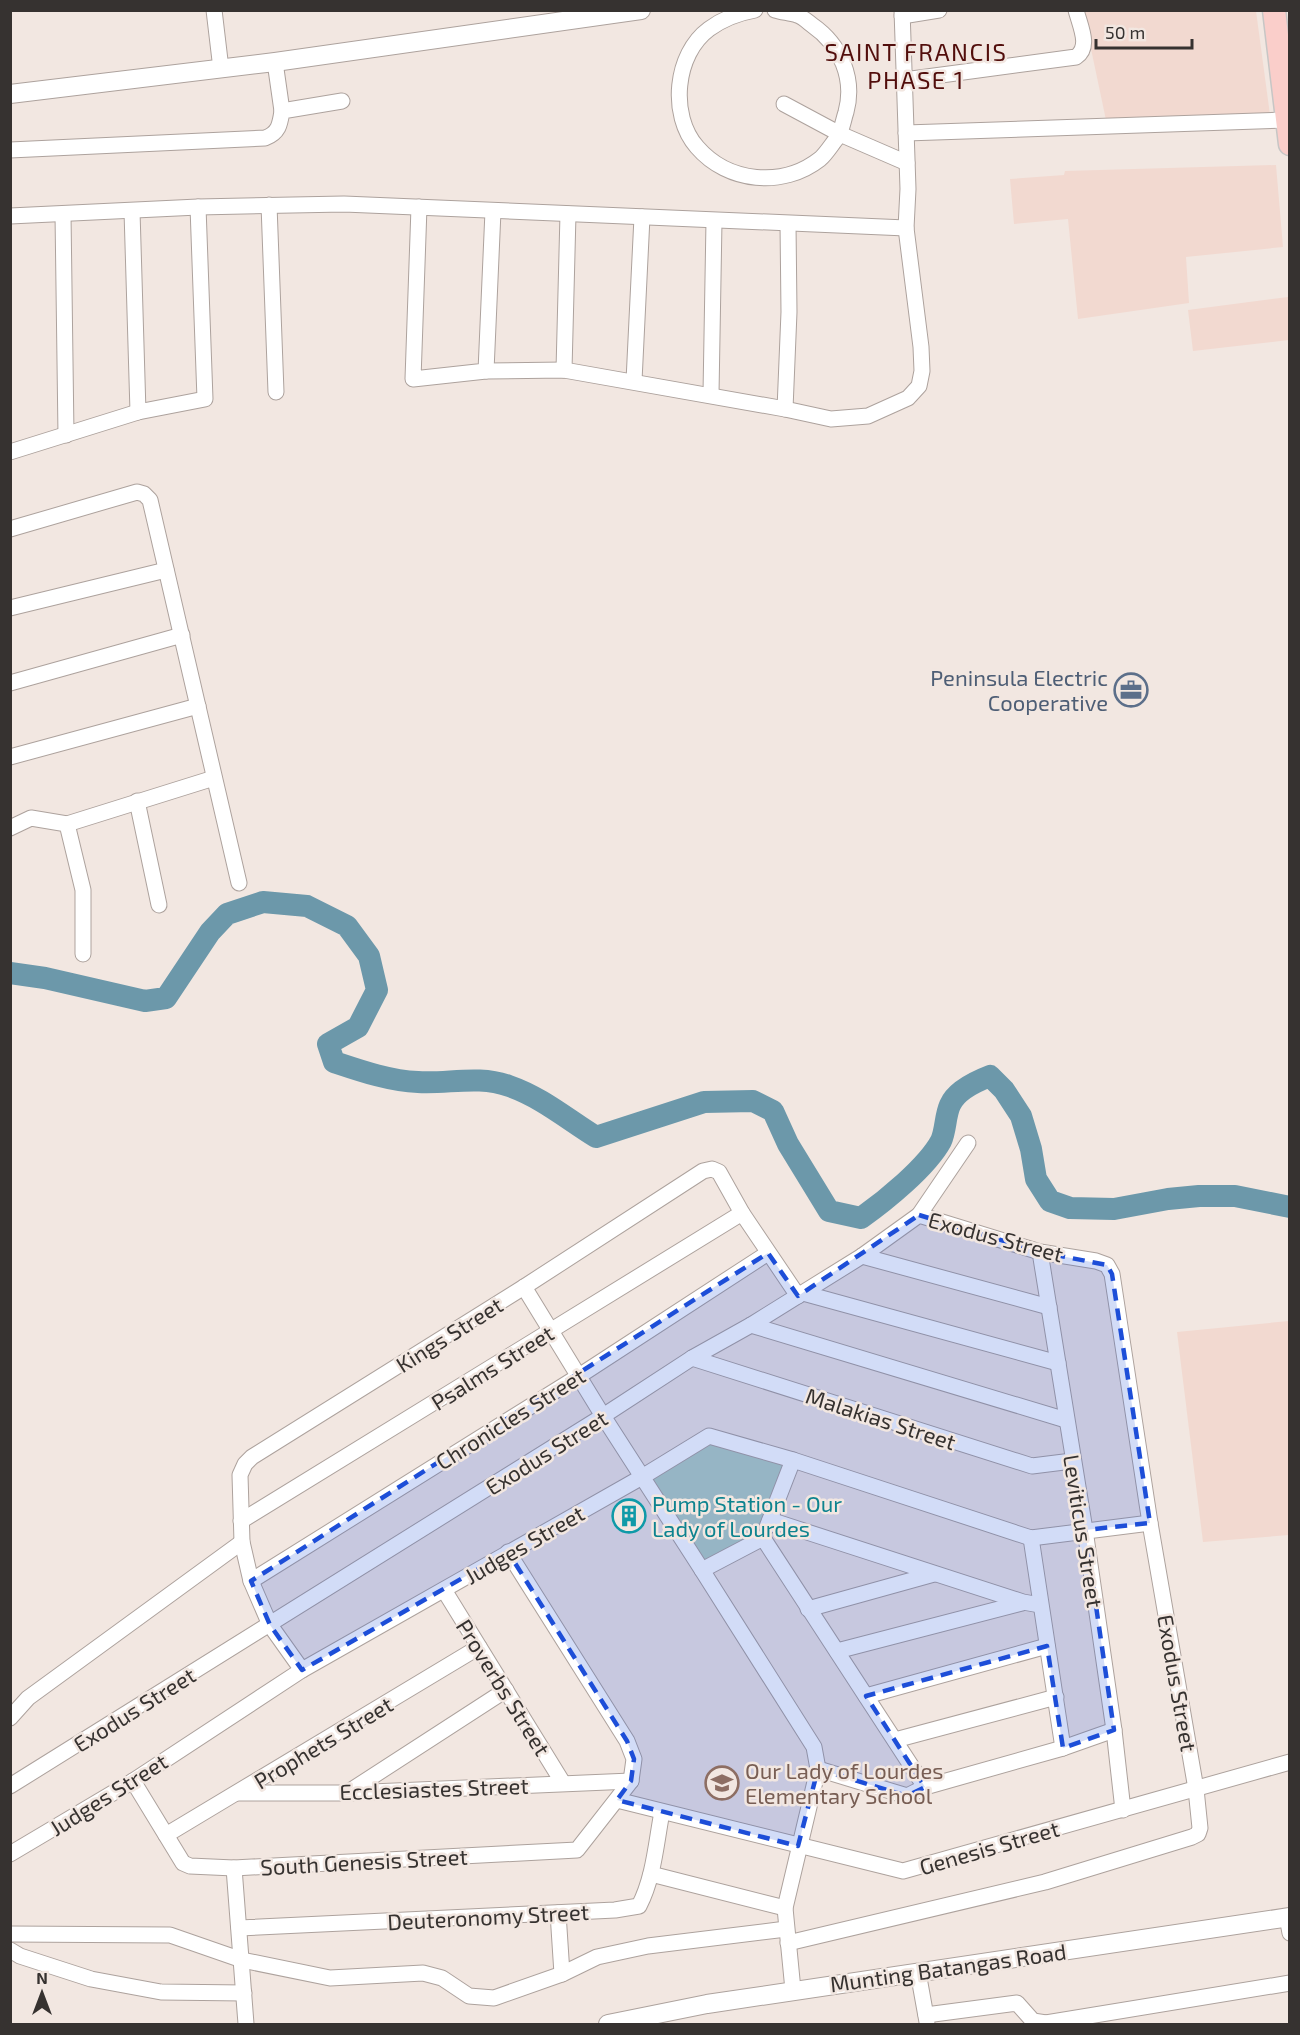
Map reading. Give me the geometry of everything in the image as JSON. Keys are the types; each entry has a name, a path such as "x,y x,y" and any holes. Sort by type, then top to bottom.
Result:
{"main road":[{"path":"1274,10 1290,144"}],"street":[{"path":"214,10 221,69"},
{"path":"10,94 274,62 641,10"},
{"path":"755,10 734,14 708,30 688,53 679,85 681,117 696,147 722,169 755,179 790,176 820,158 840,134 850,96 844,62 826,34 798,16 775,10"},
{"path":"419,207 414,379 486,371 564,370 711,394 831,419 868,416 908,398 919,386 922,370 906,228 908,189 902,13 939,10"},
{"path":"904,80 1076,57 1082,53 1084,44 1076,10"},
{"path":"10,150 265,138 275,133 279,127 282,111 274,62"},
{"path":"282,111 342,101"},
{"path":"784,104 840,134 907,163"},
{"path":"906,133 1287,120"},
{"path":"10,216 198,207 344,204 906,228"},
{"path":"269,206 276,392"},
{"path":"10,452 138,412 204,399 198,207"},
{"path":"132,211 138,412"},
{"path":"486,371 494,211"},
{"path":"63,214 66,435"},
{"path":"564,370 568,214"},
{"path":"634,381 642,217"},
{"path":"711,394 714,221"},
{"path":"785,409 789,312 788,224"},
{"path":"10,529 137,492 144,494 150,500 239,883"},
{"path":"10,608 166,570"},
{"path":"10,683 182,635"},
{"path":"10,758 198,706"},
{"path":"10,828 31,818 67,824 214,778"},
{"path":"137,801 159,905"},
{"path":"67,824 83,890 83,954"},
{"path":"919,1215 968,1143"},
{"name":"Kings Street","path":"303,1670 270,1625 251,1581 242,1542 240,1475 245,1464 252,1457 524,1287 703,1171 711,1169 719,1172 768,1253 800,1294"},
{"name":"Psalms Street","path":"241,1521 742,1213"},
{"name":"Exodus Street","path":"10,1786 270,1625 692,1358 751,1325 862,1256 919,1215 1040,1252 1096,1261 1107,1265 1112,1274 1150,1523 1196,1789 1200,1828 1198,1834 1045,1882 787,1936 648,1946 597,1957 562,1974 494,1998 469,1996 442,1978 423,1973 330,1977 242,1960 170,1935 10,1934"},
{"name":"Leviticus Street","path":"1040,1252 1114,1730 1123,1810"},
{"name":"Chronicles Street","path":"251,1581 579,1376 768,1253"},
{"path":"862,1256 1049,1307"},
{"path":"524,1287 603,1416 814,1747 818,1769 785,1908 793,1990"},
{"path":"800,1294 1058,1363"},
{"path":"751,1325 1066,1420"},
{"name":"Malakias Street","path":"692,1358 1032,1466 1072,1461"},
{"name":"Judges Street","path":"10,1854 133,1781 303,1670 642,1477 709,1436 793,1460 1031,1538 1150,1523"},
{"path":"702,1570 763,1538 793,1460"},
{"path":"770,1520 934,1574 1023,1602 1040,1605"},
{"path":"763,1538 925,1787"},
{"path":"1031,1538 1063,1748"},
{"path":"10,1718 28,1698 242,1542"},
{"path":"508,1552 627,1741 634,1759 631,1781"},
{"path":"808,1609 934,1574"},
{"name":"Proverbs Street","path":"444,1590 563,1783"},
{"path":"837,1651 1023,1602"},
{"path":"866,1696 1047,1646"},
{"name":"Prophets Street","path":"166,1835 479,1647"},
{"path":"348,1793 506,1690"},
{"path":"895,1740 1056,1697"},
{"path":"818,1769 907,1796 925,1787 1063,1748 1114,1730"},
{"name":"Genesis Street","path":"617,1800 903,1871 1290,1762"},
{"name":"South Genesis Street","path":"133,1781 183,1863 190,1866 234,1868 577,1850 631,1781"},
{"name":"Ecclesiastes Street","path":"237,1793 348,1793 631,1781"},
{"name":"Deuteronomy Street","path":"239,1928 615,1911 639,1906 647,1892 662,1812"},
{"path":"234,1868 246,2025"},
{"path":"651,1874 785,1908"},
{"path":"558,1913 562,1974"},
{"name":"Munting Batangas Road","path":"608,2025 706,2004 793,1990 1289,1922"},
{"path":"10,1950 20,1956 114,1984 161,1992 244,1993"},
{"path":"918,1972 926,2020 1017,2003 1032,2021 1046,2023 1290,1983"}],"highlighted area":[{"path":"919,1215 1040,1252 1107,1265 1112,1274 1150,1523 1085,1530 1114,1730 1063,1748 1047,1646 866,1696 925,1787 907,1796 818,1769 798,1846 617,1800 631,1781 634,1759 627,1741 508,1552 302,1670 270,1625 251,1581 768,1253 798,1296"}],"shaded area":[{"path":"1083,11 1256,11 1270,115 1106,120"},
{"path":"1276,165 1283,247 1186,257 1189,303 1078,319 1068,219 1014,224 1010,179 1064,175 1065,171"},
{"path":"1288,297 1289,340 1193,351 1188,310"},
{"path":"1289,1321 1289,1535 1203,1542 1177,1332"}],"green space":[{"path":"709,1438 791,1461 761,1535 708,1567 647,1475"}],"waterway":[{"path":"10,973 45,978 145,1001 166,998 210,932 227,914 263,902 307,906 347,926 369,956 377,990 358,1027 328,1044 334,1062 365,1072 407,1081 475,1080 509,1086 532,1096 596,1137 704,1102 753,1101 773,1111 788,1144 829,1211 861,1218 905,1183 935,1151 943,1137 950,1105 957,1095 990,1076 1004,1090 1021,1116 1031,1149 1036,1179 1050,1201 1070,1208 1114,1209 1168,1199 1235,1196 1290,1207"}],"place":[{"name":"Peninsula Electric Cooperative","path":"1131,690"},
{"name":"Pump Station - Our Lady of Lourdes","path":"629,1516"},
{"name":"Our Lady of Lourdes Elementary School","path":"722,1783"}],"district":[{"name":"SAINT FRANCIS PHASE 1","path":"916,65"}]}
